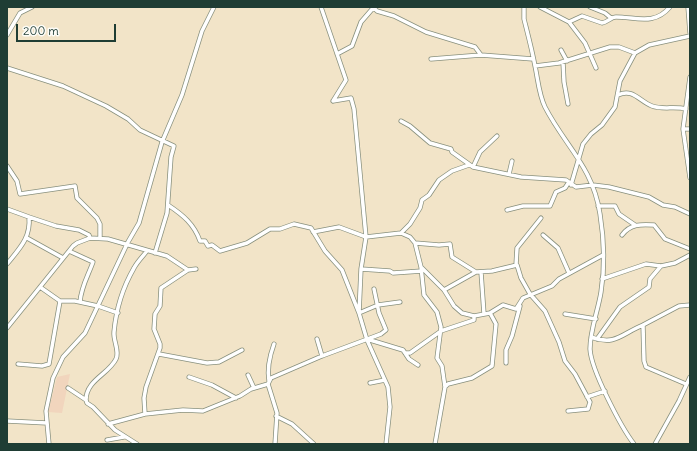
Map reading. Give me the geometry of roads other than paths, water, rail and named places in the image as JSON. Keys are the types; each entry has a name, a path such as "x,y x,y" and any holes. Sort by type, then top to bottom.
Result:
{"street":[{"path":"7,35 20,14 32,7"},
{"path":"49,444 47,423 48,395 58,365 68,350 85,333 128,243 140,223 162,142 179,102 202,31 214,7"},
{"path":"321,7 346,80 333,101 351,98 366,237 361,269 360,313"},
{"path":"337,54 352,46 361,22 373,7 377,11 394,16 426,32 475,48 481,55"},
{"path":"524,7 524,19 542,99 546,108 578,157 593,185 598,206 603,255 602,279 596,319 591,337 591,356 596,373 634,444"},
{"path":"540,7 569,22 582,38 596,68"},
{"path":"590,7 605,13 611,18"},
{"path":"569,22 582,16 602,23 615,17 639,20 654,18 666,12 670,7"},
{"path":"507,210 523,206 550,206 556,192 570,184 578,157 587,139 602,125 615,107 620,81 635,53 649,45 690,35 688,7"},
{"path":"535,66 565,61 613,46 635,53"},
{"path":"561,50 565,61 564,82 568,104"},
{"path":"432,59 481,55 485,57 498,56 533,59"},
{"path":"7,68 63,86 106,106 128,120 140,130 162,142 174,146 171,157 168,205 162,232 155,253"},
{"path":"690,77 683,130 690,178"},
{"path":"618,95 630,93 638,96 651,106 686,109"},
{"path":"401,121 410,126 430,143 452,149 452,152 471,166 509,174 561,179 576,187 593,185 609,187 649,197 663,205 675,207 690,214"},
{"path":"683,130 690,129"},
{"path":"401,234 410,224 420,208 422,200 429,195 439,180 452,171 471,166 480,152 497,136"},
{"path":"509,174 512,161"},
{"path":"7,166 17,181 20,194 75,186 77,198 89,209 100,224 100,238"},
{"path":"168,205 183,214 196,230 200,241 205,241 208,246 212,245 220,251 247,243 267,230 280,229 290,225 311,228 325,251 342,270 360,313 367,340 385,380 389,394 390,408 386,444"},
{"path":"598,206 615,206 619,214 635,225"},
{"path":"7,209 56,226 79,230 89,235 90,238"},
{"path":"7,264 27,238 29,217"},
{"path":"542,218 517,248 516,265 530,294 544,311 559,342 565,361 575,374 590,404 588,409 568,411"},
{"path":"622,236 626,230 635,225 654,225 666,239 690,249"},
{"path":"313,232 339,227 366,237 401,234 410,237 415,243 423,272 424,294 437,312 441,331 437,358 444,371 445,387 435,444"},
{"path":"543,235 558,248 569,274"},
{"path":"27,238 63,258"},
{"path":"7,328 69,251 77,243 90,238 100,238 128,243 146,251 172,258 188,270"},
{"path":"415,243 439,245 450,244 452,257 476,272"},
{"path":"69,251 93,262 88,276 82,286 80,302"},
{"path":"86,400 93,383 116,359 117,351 114,335 125,286 128,283 134,268 146,251"},
{"path":"361,269 390,271 393,273 423,272 444,290 458,310 474,316 490,313 503,305 516,309 521,300 530,294 552,286 559,278 603,255"},
{"path":"602,279 646,264 660,266 681,261 690,255"},
{"path":"444,290 476,272 516,265"},
{"path":"597,339 620,307 649,287 650,278 660,266"},
{"path":"145,414 144,398 146,387 153,364 159,354 160,344 154,329 155,314 160,306 162,288 188,270 196,269"},
{"path":"481,272 484,314"},
{"path":"40,287 60,301 80,302 118,313"},
{"path":"108,424 145,414 183,410 203,411 236,398 254,388 269,383 272,377 381,334 386,330 379,313 374,289"},
{"path":"352,294 360,291"},
{"path":"18,364 42,366 49,364 60,301"},
{"path":"360,313 378,305 400,302"},
{"path":"506,363 506,350 513,334 520,303"},
{"path":"591,337 606,341 616,340 624,334 678,306 690,305"},
{"path":"445,387 448,384 472,378 492,366 496,324 490,313"},
{"path":"565,314 596,319"},
{"path":"405,353 410,353 441,331 474,320 474,316"},
{"path":"643,325 644,361 646,367 686,384"},
{"path":"316,339 322,356"},
{"path":"367,340 374,340 400,348 418,365"},
{"path":"274,344 270,356 268,374 276,416 275,444"},
{"path":"159,354 208,363 219,362 242,350"},
{"path":"248,374 254,388"},
{"path":"189,377 212,385 236,398"},
{"path":"655,444 679,401 690,377"},
{"path":"370,383 385,380"},
{"path":"68,388 86,400 87,403 102,415 108,424 124,437 137,444"},
{"path":"587,397 605,391"},
{"path":"276,416 292,424 314,444"},
{"path":"7,421 47,423"},
{"path":"108,440 124,437"}]}
